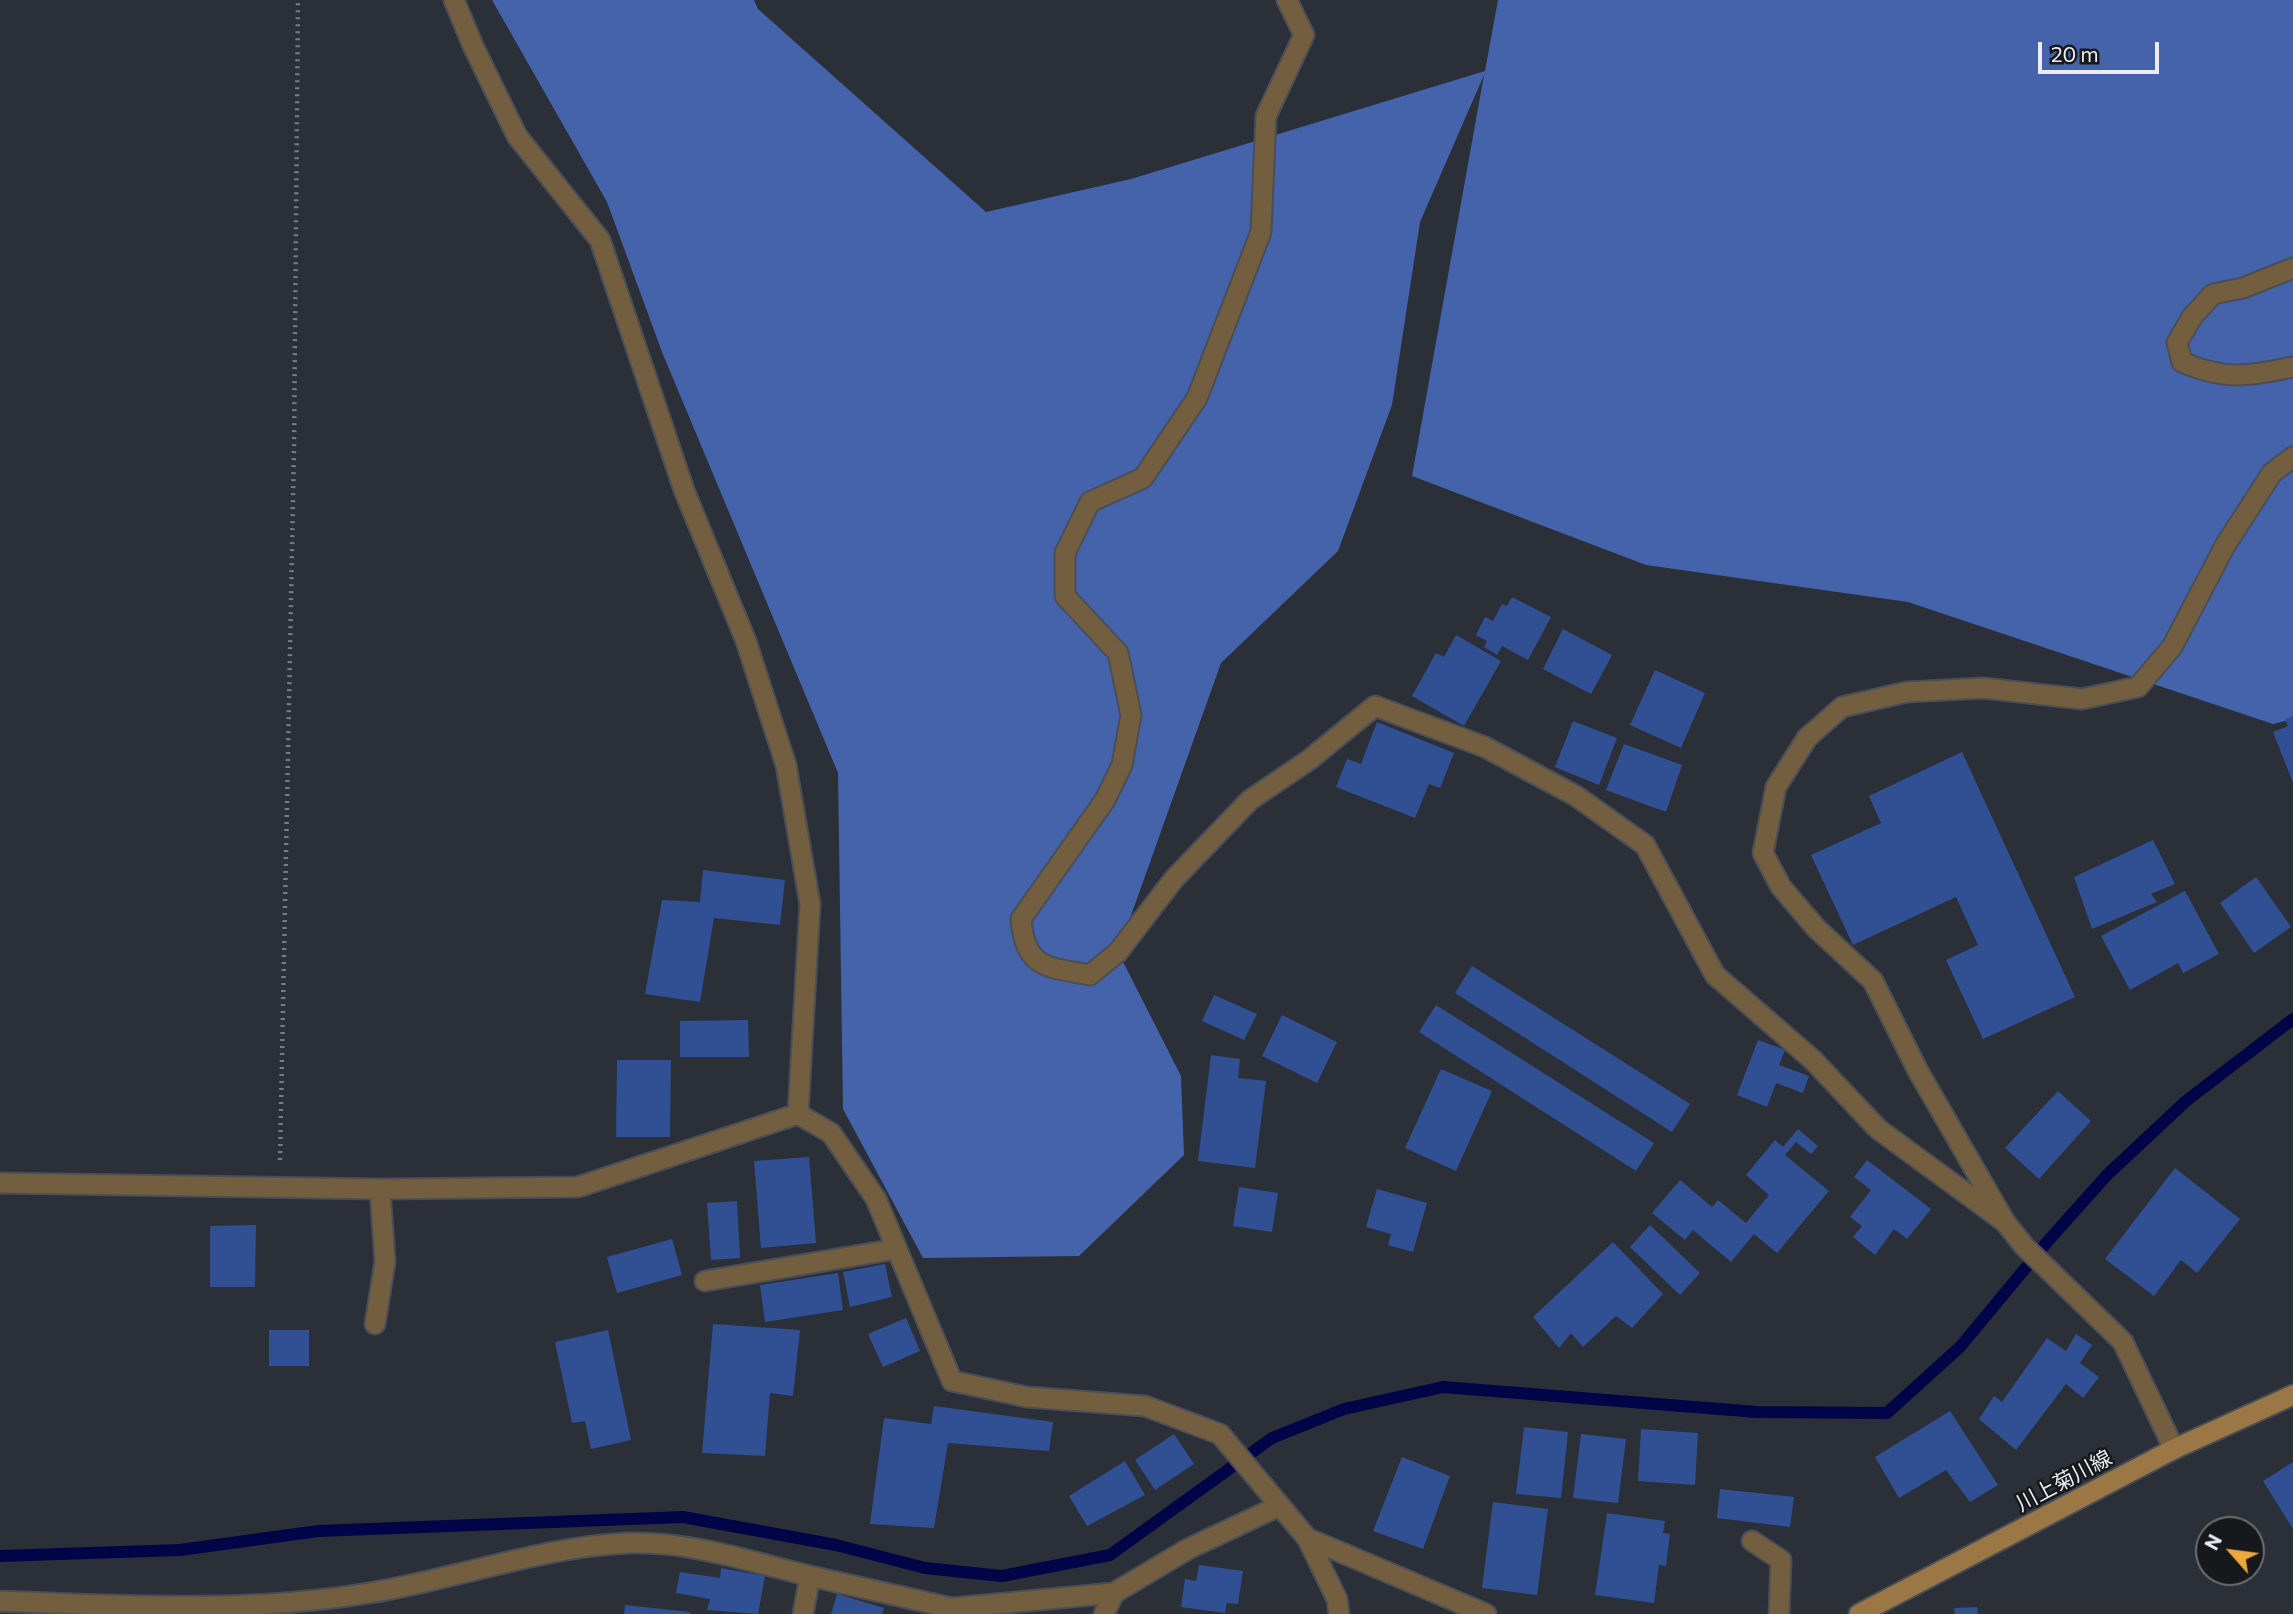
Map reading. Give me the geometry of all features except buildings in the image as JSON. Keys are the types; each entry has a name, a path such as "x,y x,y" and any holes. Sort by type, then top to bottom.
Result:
{"main road":[{"name":"川上菊川線","path":"1859,1614 2174,1449 2293,1395"}],"street":[{"path":"454,0 517,136 600,240 684,490 746,641 786,765 810,904 798,1114"},
{"path":"1287,0 1304,35 1266,116 1261,232 1217,348 1196,398 1143,478 1090,502 1066,553 1065,596 1118,653 1131,715 1122,765 1105,800 1021,919 1023,938 1030,952 1047,969 1090,975 1118,952 1174,879 1250,800 1310,760 1375,706 1485,747 1576,796 1645,845 1715,975 1813,1060 1878,1129 2005,1222"},
{"path":"2293,268 2244,288 2213,294 2192,317 2178,343 2182,362 2210,374 2248,376 2293,367"},
{"path":"2174,1449 2123,1342 2024,1246 2005,1222 1917,1071 1873,981 1816,928 1781,887 1763,853 1776,787 1807,738 1842,707 1907,692 1983,688 2082,699 2138,687 2172,647 2226,544 2272,473 2293,457"},
{"path":"0,1183 380,1189 578,1187 798,1114 831,1133 876,1199 952,1381 1027,1397 1145,1406 1220,1434 1307,1538 1337,1599 1339,1614"},
{"path":"375,1324 385,1262 380,1189"},
{"path":"705,1281 896,1248"},
{"path":"0,1601 199,1609 368,1594 564,1550 629,1543 684,1546 952,1608 1114,1593 1188,1549 1279,1506"},
{"path":"1307,1538 1486,1614"},
{"path":"1752,1541 1781,1560 1779,1614"},
{"path":"803,1614 810,1576"},
{"path":"1104,1614 1114,1593"}],"path":[{"path":"280,1175 294,463 298,0"}],"shaded area":[{"path":"492,0 754,0 758,9 986,212 1131,179 1485,71 1498,0 2293,0 2293,719 2273,724 1908,602 1646,565 1412,476 1484,75 1420,222 1392,405 1338,551 1221,663 1118,952 1181,1076 1184,1155 1079,1256 923,1258 843,1109 838,773 662,352 607,202"}],"waterway":[{"path":"0,1556 180,1550 318,1531 683,1517 836,1545 925,1568 1002,1576 1110,1555 1272,1438 1344,1409 1443,1387 1757,1412 1887,1413 1960,1347 2107,1175 2186,1101 2293,1019"}]}
